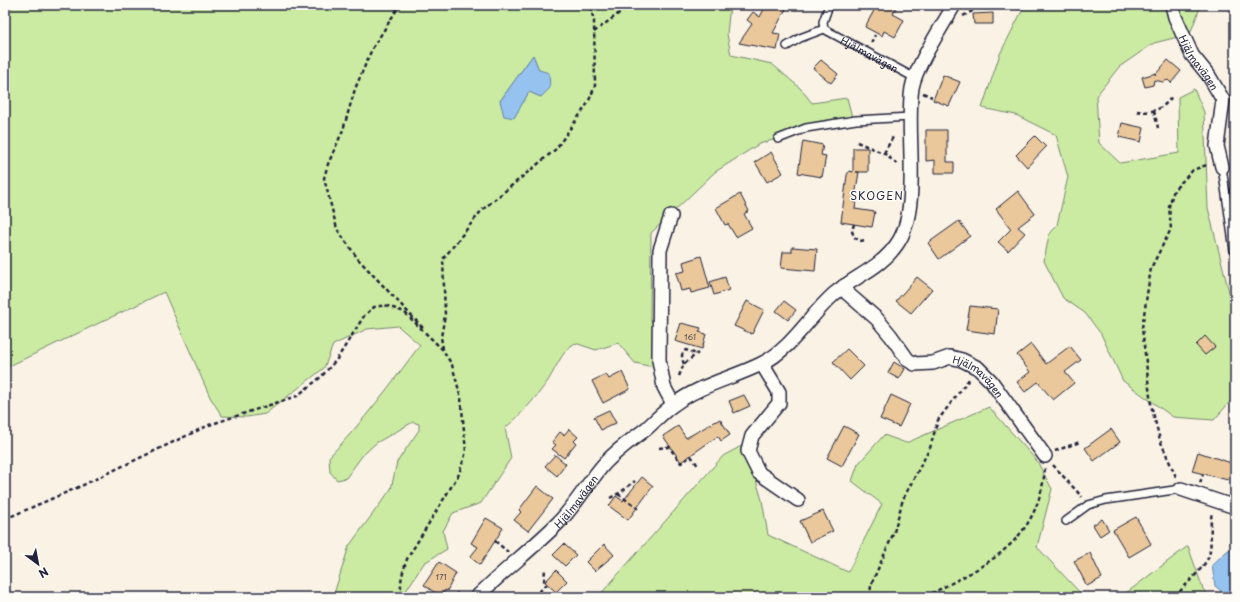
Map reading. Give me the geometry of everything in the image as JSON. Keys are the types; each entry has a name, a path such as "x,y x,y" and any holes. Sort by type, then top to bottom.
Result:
{"street":[{"name":"Hjälmavägen","path":"477,597 557,524 576,503 604,464 621,446 644,430 673,404 706,387 762,364 776,356 797,335 824,303 844,286 883,260 898,243 906,226 910,180 912,87 920,66 954,5"},
{"name":"Hjälmavägen","path":"1172,5 1175,17 1192,55 1209,76 1223,100 1217,146 1221,163"},
{"path":"671,216 660,250 659,360 664,387 673,404"},
{"name":"Hjälmavägen","path":"844,286 847,293 877,319 892,336 908,360 915,364 933,363 950,357 962,360 978,368 991,381 1045,456"},
{"path":"762,364 779,392 779,403 752,436 748,451 759,473 798,500"},
{"path":"1182,489 1235,507"}],"lane":[{"path":"787,46 800,38 824,29 823,22 829,5"},
{"name":"Hjälmavägen","path":"824,29 915,78"},
{"path":"778,139 806,128 856,120 911,117"},
{"path":"1221,163 1234,250"},
{"path":"1066,521 1088,505 1106,500 1182,489"}],"path":[{"path":"402,5 396,11 372,49 355,89 343,130 328,164 324,178 337,229 358,259 443,350 452,364 461,398 466,452 459,474 407,560 402,575 400,590 403,597"},
{"path":"443,350 441,337 445,315 442,259 482,210 556,149 588,103 595,86 594,21 590,5"},
{"path":"594,32 630,5"},
{"path":"960,18 976,9 992,5"},
{"path":"1137,111 1146,113 1154,111 1168,102 1172,96"},
{"path":"1154,111 1158,128"},
{"path":"884,153 893,137"},
{"path":"857,142 884,153 893,159 910,180"},
{"path":"1182,489 1160,440 1155,419 1142,328 1152,268 1171,229 1169,206 1174,190 1193,170 1221,163"},
{"path":"854,224 852,231 854,237 860,241 866,240"},
{"path":"5,519 81,486 209,425 297,396 321,377 337,359 364,316 374,307 385,305 404,312 443,350"},
{"path":"679,376 684,364 697,354 686,350 683,351 682,354 684,364"},
{"path":"870,597 871,585 894,532 903,499 930,448 938,420 978,368"},
{"path":"1045,456 1060,448 1080,442"},
{"path":"659,448 669,447 681,463 691,456 699,467"},
{"path":"1045,456 1088,505"},
{"path":"925,597 996,558 1013,543 1026,526 1037,506 1043,486 1045,456"},
{"path":"610,498 635,481"},
{"path":"618,494 639,509"},
{"path":"1176,597 1208,558 1210,523 1215,500"},
{"path":"495,541 517,560"},
{"path":"534,597 546,585 544,582 545,570"},
{"path":"456,593 460,597"}],"green space":[{"path":"5,5 730,5 727,34 731,55 772,64 800,88 812,103 847,98 852,117 759,144 715,172 651,233 650,318 655,327 652,342 653,367 635,363 618,343 596,350 575,343 570,347 565,352 549,380 536,397 505,428 511,458 481,503 453,513 443,531 447,549 424,563 402,597 333,597 349,546 391,489 397,462 419,430 419,424 413,422 376,443 362,456 346,478 337,480 330,472 329,457 365,416 420,345 398,326 367,329 333,345 324,368 265,414 247,417 222,416 210,397 164,292 5,368","holes":["533,55 539,70 541,97 529,92 514,117 500,101"]},
{"path":"1025,5 1201,5 1190,34 1154,43 1119,67 1096,96 1099,143 1120,163 1179,153 1178,97 1194,89 1204,112 1208,208 1232,304 1235,326 1235,396 1214,420 1173,417 1123,381 1101,334 1085,313 1063,298 1044,261 1049,235 1057,225 1068,177 1056,135 1016,115 982,108 1000,54"},
{"path":"989,407 1037,461 1052,489 1037,547 1084,597 598,597 723,456 745,444 762,500 768,535 848,572 882,504 852,481 858,464 884,435 906,443"},
{"path":"1188,546 1203,589 1210,597 1121,597"}],"water":[{"path":"533,55 539,70 549,73 550,88 541,97 529,92 514,118 504,116 500,101"},
{"path":"1235,547 1235,597 1228,597 1215,586 1212,565 1227,551"}],"building":[{"path":"766,5 788,5 773,33 780,34 777,50 739,43 752,24 747,20 753,12 760,17"},
{"path":"877,5 889,5 896,8 893,14 904,20 895,37 884,31 882,36 865,27"},
{"path":"993,13 993,24 974,24 973,14"},
{"path":"821,60 838,74 831,83 813,68"},
{"path":"1168,60 1181,71 1171,83 1168,80 1163,82 1154,80 1153,85 1145,87 1142,77 1156,73 1155,75"},
{"path":"943,75 960,82 949,106 933,100"},
{"path":"1122,123 1144,128 1141,142 1119,137"},
{"path":"926,130 947,130 947,162 954,162 954,173 935,173 935,160 926,161"},
{"path":"1035,136 1046,147 1027,167 1016,155"},
{"path":"803,141 823,145 821,155 826,156 822,177 798,173"},
{"path":"853,148 868,148 868,172 859,172 854,202 856,202 855,209 875,212 872,227 841,222 847,175 849,171 853,172"},
{"path":"771,152 783,173 767,182 755,162"},
{"path":"1018,191 1035,214 1018,227 1025,233 1008,251 998,242 1011,229 996,209"},
{"path":"740,194 749,211 744,214 752,228 736,237 728,224 725,225 716,208"},
{"path":"959,221 970,236 939,259 928,243"},
{"path":"792,247 817,249 815,271 781,268 783,252 792,252"},
{"path":"701,256 710,288 691,293 690,289 681,291 676,273 685,271 683,262"},
{"path":"725,277 729,290 714,295 710,282"},
{"path":"917,277 932,289 911,313 896,301"},
{"path":"747,301 764,310 752,334 734,326"},
{"path":"784,301 796,310 788,320 776,311"},
{"path":"970,306 998,309 995,334 966,330"},
{"path":"681,323 701,328 699,332 706,334 702,349 675,341"},
{"path":"1205,336 1215,347 1205,355 1196,345"},
{"path":"1031,344 1046,364 1070,346 1081,360 1065,372 1074,383 1053,400 1038,382 1025,392 1017,382 1030,372 1017,355"},
{"path":"847,349 864,366 850,380 833,362"},
{"path":"894,362 905,369 899,379 888,373"},
{"path":"622,372 630,389 603,403 592,381 606,374 609,379"},
{"path":"744,395 750,406 734,413 729,401"},
{"path":"891,395 910,404 899,427 880,419"},
{"path":"609,410 616,423 601,430 594,417"},
{"path":"720,419 730,435 721,441 718,436 681,462 663,436 678,426 686,438"},
{"path":"844,426 859,434 842,466 827,458"},
{"path":"569,429 578,437 574,441 576,443 564,458 552,449 556,445 552,442 560,432 564,435"},
{"path":"1111,429 1120,442 1094,461 1085,448"},
{"path":"1198,452 1234,464 1228,480 1192,471"},
{"path":"555,455 566,464 557,476 545,466"},
{"path":"642,477 653,486 628,520 609,506 616,496 623,501"},
{"path":"537,486 553,499 528,531 514,520 521,512 519,510"},
{"path":"823,511 833,531 810,542 800,521"},
{"path":"1136,517 1151,544 1129,557 1113,530"},
{"path":"486,518 503,528 480,565 470,557 478,547 471,543"},
{"path":"1102,519 1109,530 1100,536 1093,525"},
{"path":"564,544 576,555 565,566 553,555"},
{"path":"604,544 614,555 595,571 586,562"},
{"path":"1090,553 1102,578 1087,586 1074,561"},
{"path":"439,562 456,573 447,591 445,590 441,597 424,585"},
{"path":"556,570 567,581 556,592 545,582"}],"district":[{"name":"SKOGEN","path":"877,195"}]}
